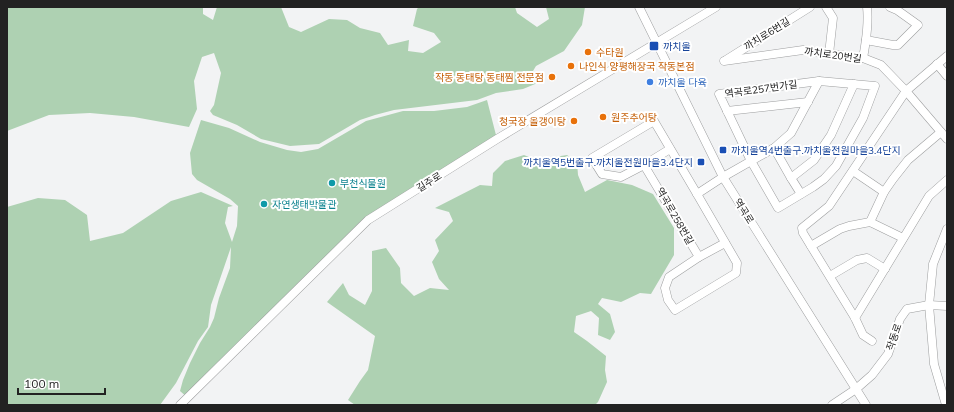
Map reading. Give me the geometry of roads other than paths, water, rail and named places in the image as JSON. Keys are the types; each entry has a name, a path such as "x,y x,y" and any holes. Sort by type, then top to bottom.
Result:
{"street":[{"name":"역곡로","path":"639,7 723,177 866,405"},
{"name":"길주로","path":"180,405 368,220 497,139 716,7"},
{"name":"까치로6번길","path":"724,61 810,7"},
{"path":"826,7 833,18 828,54"},
{"path":"863,58 868,16 867,7"},
{"path":"866,40 898,45 918,25 897,10 890,7"},
{"name":"까치로20번길","path":"724,61 803,50 863,58 881,65 906,91 947,139"},
{"path":"872,341 863,334 855,318 803,233 802,228 829,206 906,91 947,56"},
{"path":"937,64 947,76"},
{"path":"697,194 723,177 774,148 791,133 820,81"},
{"name":"역곡로257번가길","path":"820,81 875,86 863,118 836,166 824,179 778,208 751,161 719,94 820,81"},
{"path":"791,178 814,160 831,135 854,84"},
{"path":"727,111 808,102"},
{"path":"670,149 621,177 602,174 592,158 654,121 697,194 725,243 737,264 736,273 675,310 668,300 665,288 669,277 725,243"},
{"path":"870,222 884,192 893,179 908,160 941,132"},
{"path":"774,148 801,194"},
{"name":"역곡로258번길","path":"644,165 699,258"},
{"path":"853,171 884,192"},
{"path":"855,318 929,196 947,180"},
{"path":"811,246 840,229 870,222 903,238"},
{"path":"946,405 934,364 928,305 933,264 947,229"},
{"path":"830,276 857,260 867,258 885,269"},
{"name":"작동로","path":"832,405 856,390 872,375 888,354 900,319 907,308 928,305 947,306"}],"place":[{"name":"까치울","path":"654,46"},
{"name":"수타원","path":"588,52"},
{"name":"나인식 양평해장국 작동본점","path":"571,66"},
{"name":"작동 동태탕 동태찜 전문점","path":"552,77"},
{"name":"까치울 다육","path":"650,82"},
{"name":"원주추어탕","path":"603,117"},
{"name":"청국장 올갱이탕","path":"574,121"},
{"name":"까치울역4번출구.까치울전원마을3.4단지","path":"723,150"},
{"name":"까치울역5번출구.까치울전원마을3.4단지","path":"701,162"},
{"name":"부천식물원","path":"332,183"},
{"name":"자연생태박물관","path":"264,204"}]}
